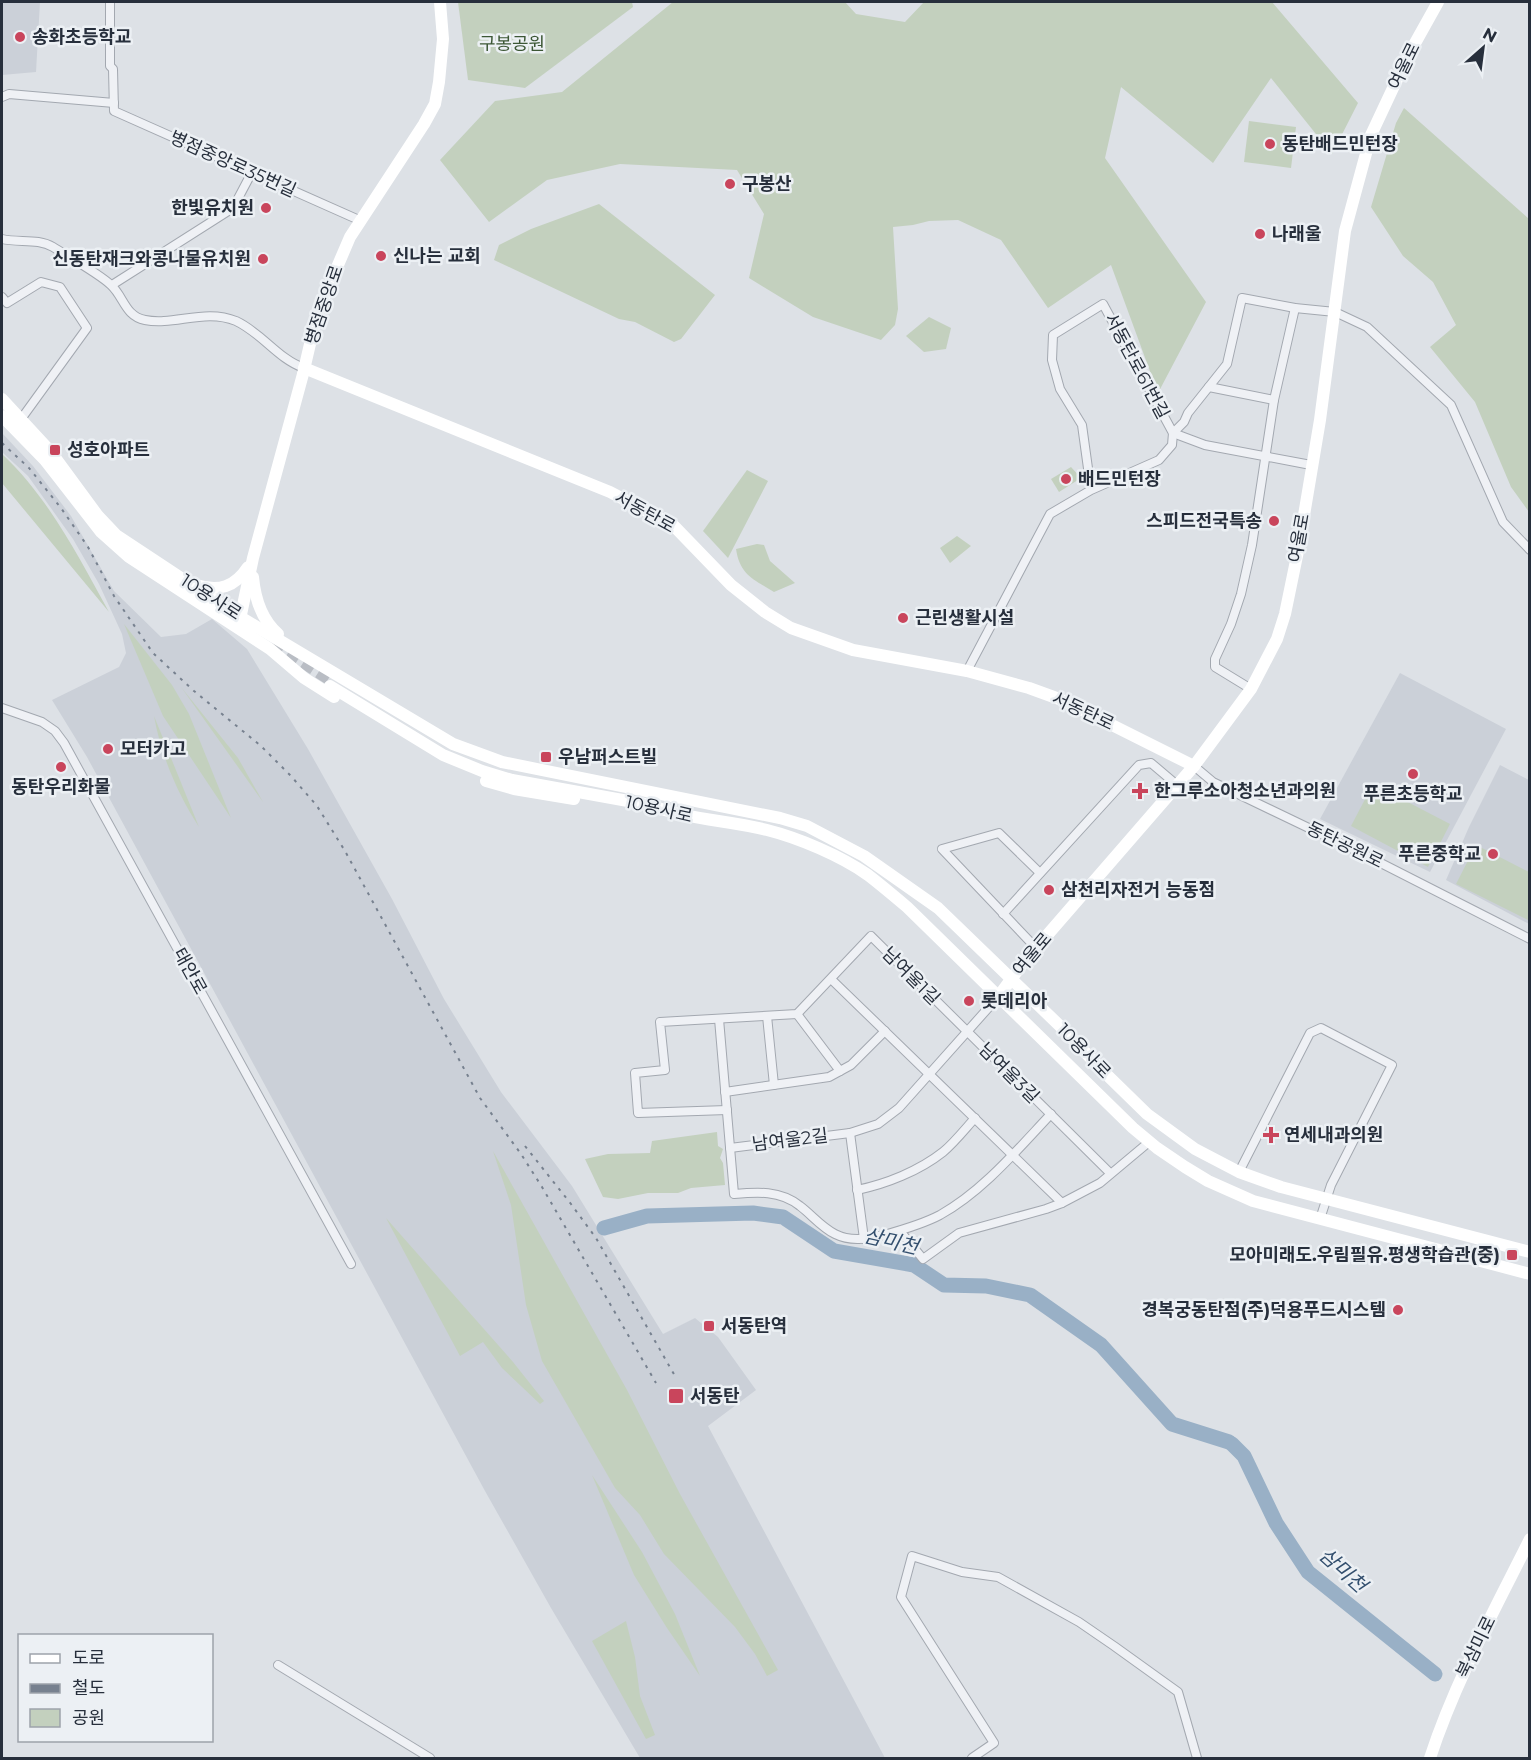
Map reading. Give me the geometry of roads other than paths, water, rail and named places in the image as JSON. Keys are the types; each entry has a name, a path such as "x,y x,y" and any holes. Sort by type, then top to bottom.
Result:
{"street":[{"path":"2,97 9,94 114,103 113,69 110,66 110,2"},
{"name":"병점중앙로","path":"239,622 253,558 317,314 338,262 359,220 435,104 440,82 442,39 440,2"},
{"name":"여울로","path":"998,997 1036,948 1194,766 1251,689 1277,639 1285,614 1298,551 1346,231 1371,135 1409,54 1438,2"},
{"name":"병점중앙로35번길","path":"114,103 114,111 359,220"},
{"path":"112,285 233,208 252,172"},
{"path":"2,239 13,242 45,242 112,285 126,309 135,317 157,321 201,316 221,317 236,321 252,330 287,360 304,368"},
{"path":"2,297 7,303 41,282 60,287 87,328 24,415 10,419"},
{"path":"967,671 1050,514 1091,490 1160,460 1172,445 1173,433 1184,422 1227,364 1242,298 1294,308 1335,312 1367,327 1451,405 1503,522 1530,550"},
{"name":"서동탄로61번길","path":"1091,490 1082,425 1060,389 1052,360 1053,335 1103,304 1173,433"},
{"path":"1251,689 1215,667 1215,659 1231,624 1241,594 1252,545 1274,400 1294,308"},
{"name":"서동탄로","path":"304,368 610,492 658,516 686,536 730,585 765,612 791,628 853,650 967,671 1029,688 1062,700 1194,766"},
{"path":"1209,387 1274,400"},
{"name":"10용사로","path":"2,399 10,419 45,460 87,516 108,539 149,571 239,622 292,646 429,731 477,754 502,762 652,791 670,797 780,818 807,826 871,860 938,908 1147,1114 1195,1149 1239,1172 1281,1187 1530,1252"},
{"name":"10용사로","path":"10,419 51,452 98,516 116,535 176,575 239,622 304,678 425,754 482,780 525,791 649,812 668,812 766,830 814,847 853,866 907,908 1149,1142 1185,1167 1232,1193 1274,1207 1530,1274"},
{"path":"1173,433 1204,445 1311,465"},
{"path":"176,575 198,586 210,588 226,586 240,579 253,558"},
{"path":"253,558 254,591 261,613 270,627 292,646"},
{"path":"304,678 305,664 316,660"},
{"name":"10용사로","path":"668,812 650,805 512,780 482,771 442,755 331,684 446,750 485,767 651,798 670,797"},
{"name":"태안로","path":"2,708 42,722 55,731 64,743 351,1264"},
{"path":"1003,914 1139,765 1151,763 1177,785"},
{"name":"동탄공원로","path":"1194,766 1213,782 1365,855 1530,939"},
{"path":"1036,948 942,849 999,833 1040,873"},
{"name":"남여울1길","path":"797,1014 832,980 871,936 968,1032"},
{"path":"832,980 1062,1203"},
{"name":"남여울2길","path":"730,1148 850,1132 878,1124 889,1117 998,997"},
{"path":"727,1110 638,1113 635,1073 665,1070 660,1023 797,1014 840,1071"},
{"path":"767,1016 774,1085"},
{"path":"719,1019 730,1148"},
{"path":"1239,1172 1310,1033 1321,1028 1392,1065 1331,1185 1320,1219"},
{"path":"725,1092 829,1077 851,1065 885,1031"},
{"name":"남여울3길","path":"968,1032 1110,1173"},
{"name":"남여울3길","path":"730,1148 734,1194 775,1194 800,1206 834,1234 849,1239 864,1239 900,1231 939,1215 973,1192 1051,1114"},
{"path":"857,1190 876,1186 907,1173 943,1152 975,1118"},
{"name":"남여울2길","path":"850,1132 864,1239"},
{"path":"900,1231 923,1259 959,1233 1062,1203 1100,1183 1149,1142"},
{"name":"북삼미로","path":"1430,1758 1469,1660 1530,1539"},
{"path":"972,1758 994,1743 902,1597 912,1556 962,1572 998,1577 1078,1622 1114,1646 1178,1692 1197,1758"},
{"path":"278,1665 430,1758"}],"waterway":[{"name":"삼미천","path":"604,1228 647,1216 753,1213 783,1217 834,1251 914,1265 944,1285 986,1286 1030,1295 1101,1345 1172,1424 1229,1442"},
{"name":"삼미천","path":"1232,1444 1244,1456 1276,1523 1308,1572 1435,1674"}],"tunnel":[{"path":"273,643 332,681"}],"railway":[{"path":"2,443 29,468 61,508 88,547 114,596 153,653 194,691 261,746 317,806 345,851 480,1098 542,1187 656,1383"},
{"path":"525,1146 596,1238 675,1376"}],"place":[{"name":"송화초등학교","path":"20,37"},
{"name":"동탄배드민턴장","path":"1270,144"},
{"name":"구봉산","path":"730,184"},
{"name":"한빛유치원","path":"266,208"},
{"name":"나래울","path":"1260,234"},
{"name":"신나는 교회","path":"381,256"},
{"name":"신동탄재크와콩나물유치원","path":"263,259"},
{"name":"성호아파트","path":"55,450"},
{"name":"배드민턴장","path":"1066,479"},
{"name":"스피드전국특송","path":"1274,521"},
{"name":"근린생활시설","path":"903,618"},
{"name":"모터카고","path":"108,749"},
{"name":"우남퍼스트빌","path":"546,757"},
{"name":"동탄우리화물","path":"61,767"},
{"name":"푸른초등학교","path":"1413,774"},
{"name":"한그루소아청소년과의원","path":"1140,791"},
{"name":"푸른중학교","path":"1493,854"},
{"name":"삼천리자전거 능동점","path":"1049,890"},
{"name":"롯데리아","path":"969,1001"},
{"name":"연세내과의원","path":"1271,1135"},
{"name":"모아미래도.우림필유.평생학습관(중)","path":"1512,1255"},
{"name":"경복궁동탄점(주)덕용푸드시스템","path":"1398,1310"},
{"name":"서동탄역","path":"709,1326"},
{"name":"서동탄","path":"676,1396"}],"park label":[{"name":"구봉공원","path":"512,44"}]}
